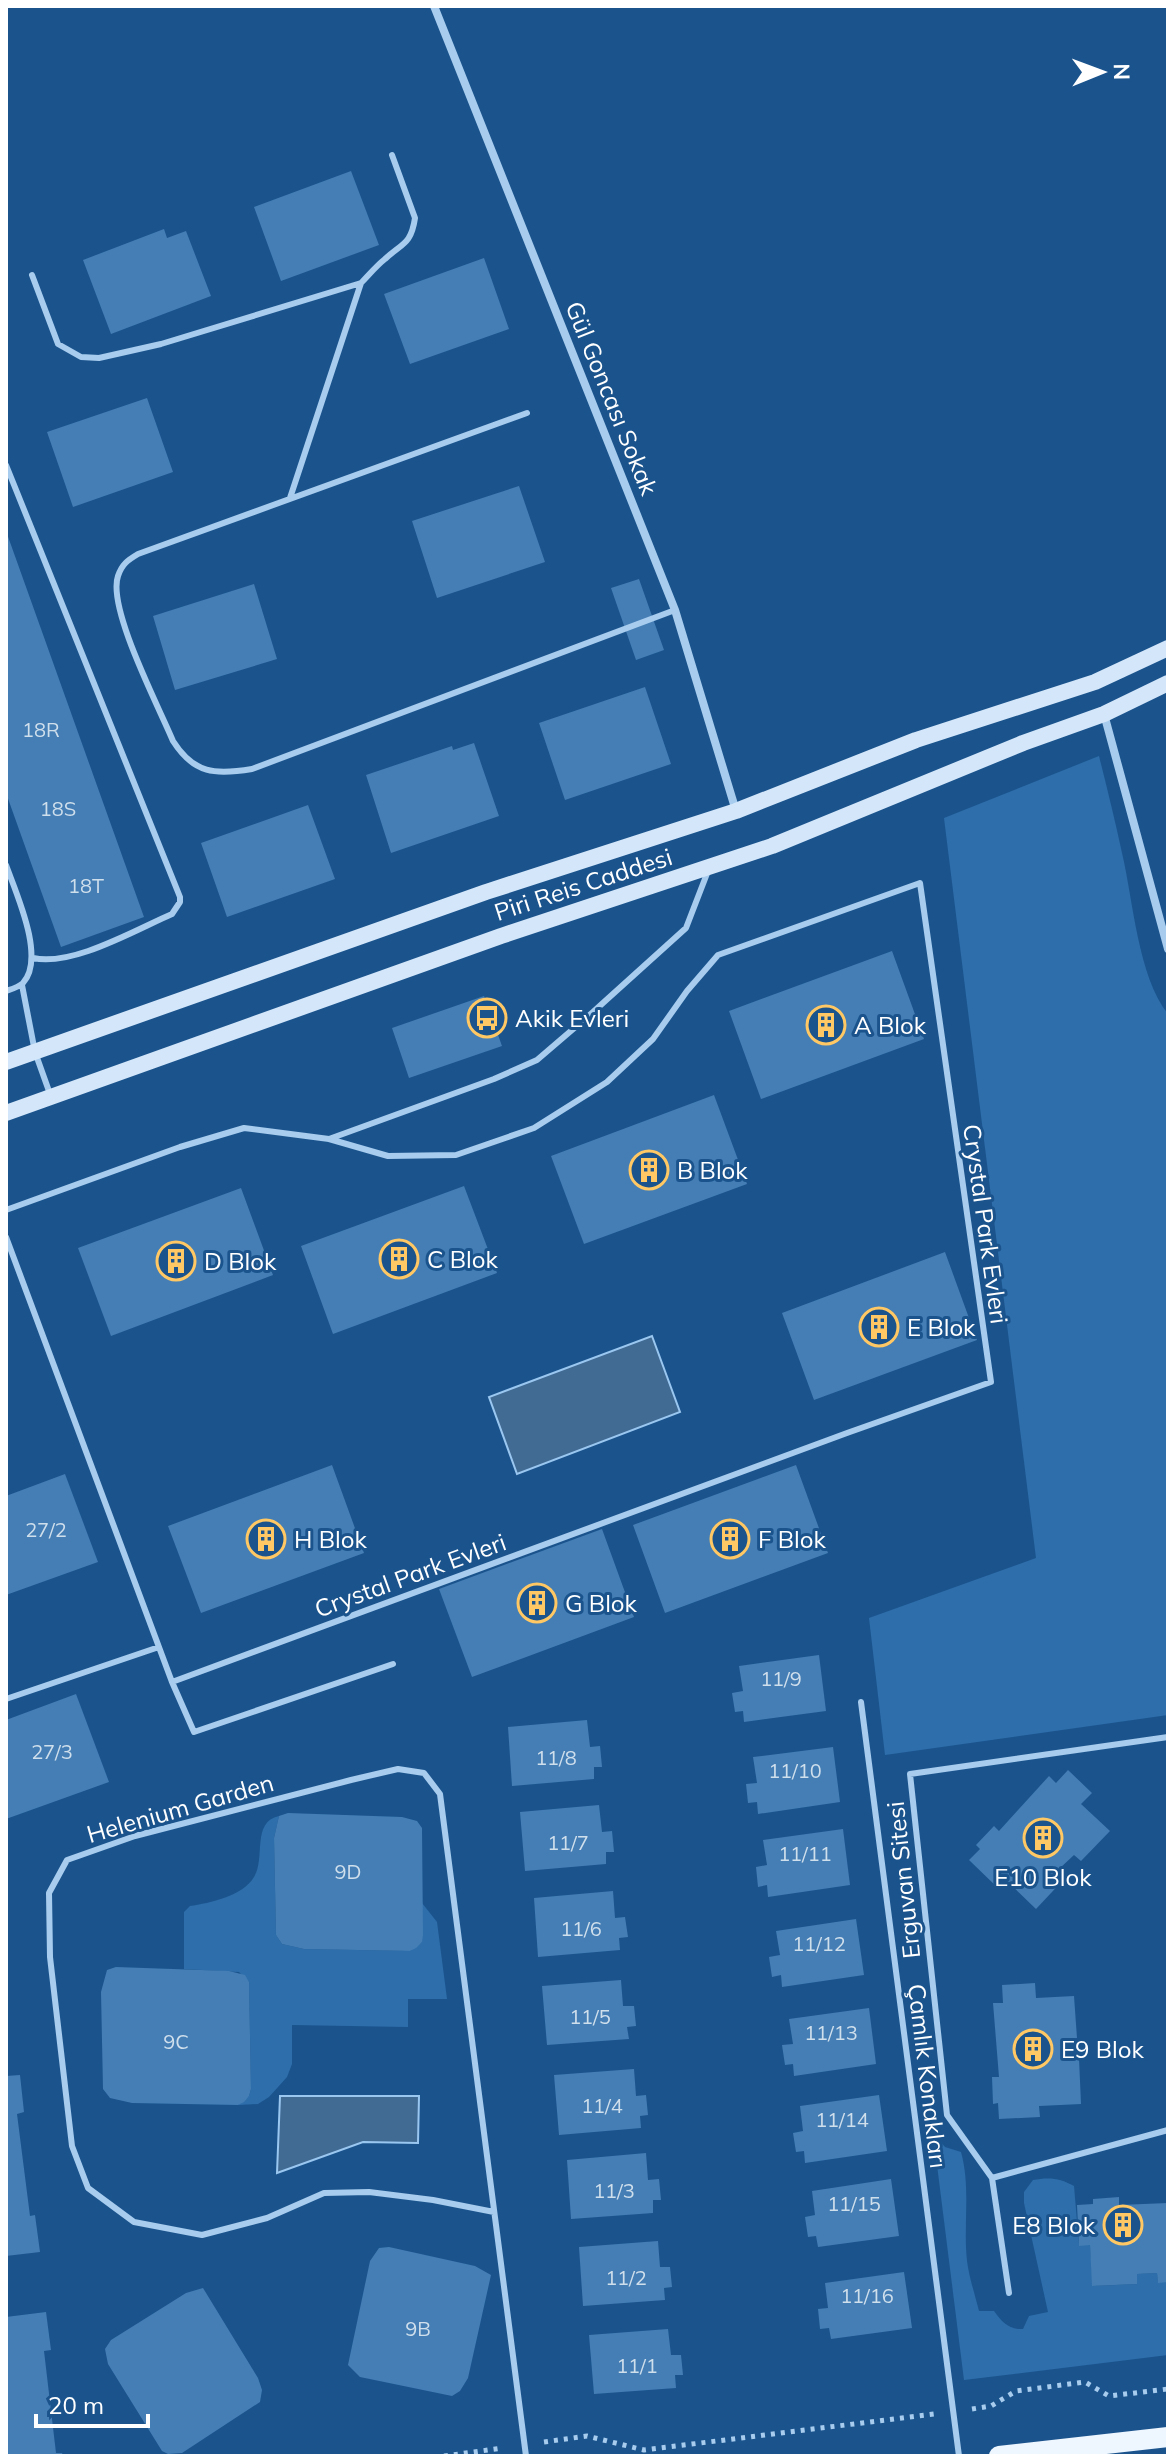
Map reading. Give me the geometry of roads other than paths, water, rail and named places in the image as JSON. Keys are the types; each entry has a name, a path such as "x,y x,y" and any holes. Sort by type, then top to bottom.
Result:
{"main road":[{"path":"999,2456 1168,2437"}],"street":[{"name":"Gül Goncası Sokak","path":"434,6 675,610 736,811"},
{"name":"Piri Reis Caddesi","path":"6,1062 486,892 736,811 916,740 1095,682 1168,648"},
{"name":"Piri Reis Caddesi","path":"6,1113 501,936 772,846 1023,743 1104,714 1168,683"},
{"path":"1104,714 1168,949"}],"lane":[{"path":"290,498 361,283 387,257 400,250 413,229 415,218 392,155"},
{"path":"32,275 58,344 81,357 99,358 161,344 361,283"},
{"path":"527,413 138,554 124,562 117,578 120,614 173,741 183,757 200,769 227,773 252,769 675,610"},
{"path":"6,465 180,897 172,914 73,957 52,961 33,958"},
{"path":"6,865 23,911 33,958 31,971 22,985 6,991"},
{"name":"Crystal Park Evleri","path":"329,1139 494,1079 537,1060 686,928 710,867"},
{"name":"Crystal Park Evleri","path":"6,1210 180,1147 244,1128 329,1139 388,1156 456,1155 534,1128 607,1082 642,1050 718,955 920,883 991,1382 172,1682"},
{"path":"22,985 35,1052 51,1096"},
{"path":"6,1237 172,1682 194,1732 393,1664"},
{"path":"6,1699 159,1647"},
{"name":"Çamlık Konakları","path":"861,1702 959,2456"},
{"name":"Erguvan Sitesi","path":"1009,2293 992,2178 947,2115 910,1774 1168,1737"},
{"name":"Helenium Garden","path":"494,2212 369,2192 324,2193 267,2218 202,2235 134,2222 88,2188 72,2146 50,1957 49,1893 67,1860 135,1836 351,1780 398,1769 424,1773 440,1794 526,2456"},
{"path":"992,2178 1168,2130"}],"place":[{"name":"Akik Evleri","path":"487,1018"},
{"name":"A Blok","path":"826,1025"},
{"name":"B Blok","path":"649,1170"},
{"name":"C Blok","path":"399,1259"},
{"name":"D Blok","path":"176,1261"},
{"name":"E Blok","path":"879,1327"},
{"name":"H Blok","path":"266,1539"},
{"name":"F Blok","path":"730,1539"},
{"name":"G Blok","path":"537,1603"},
{"name":"E10 Blok","path":"1043,1838"},
{"name":"E9 Blok","path":"1033,2049"},
{"name":"E8 Blok","path":"1123,2225"}]}
